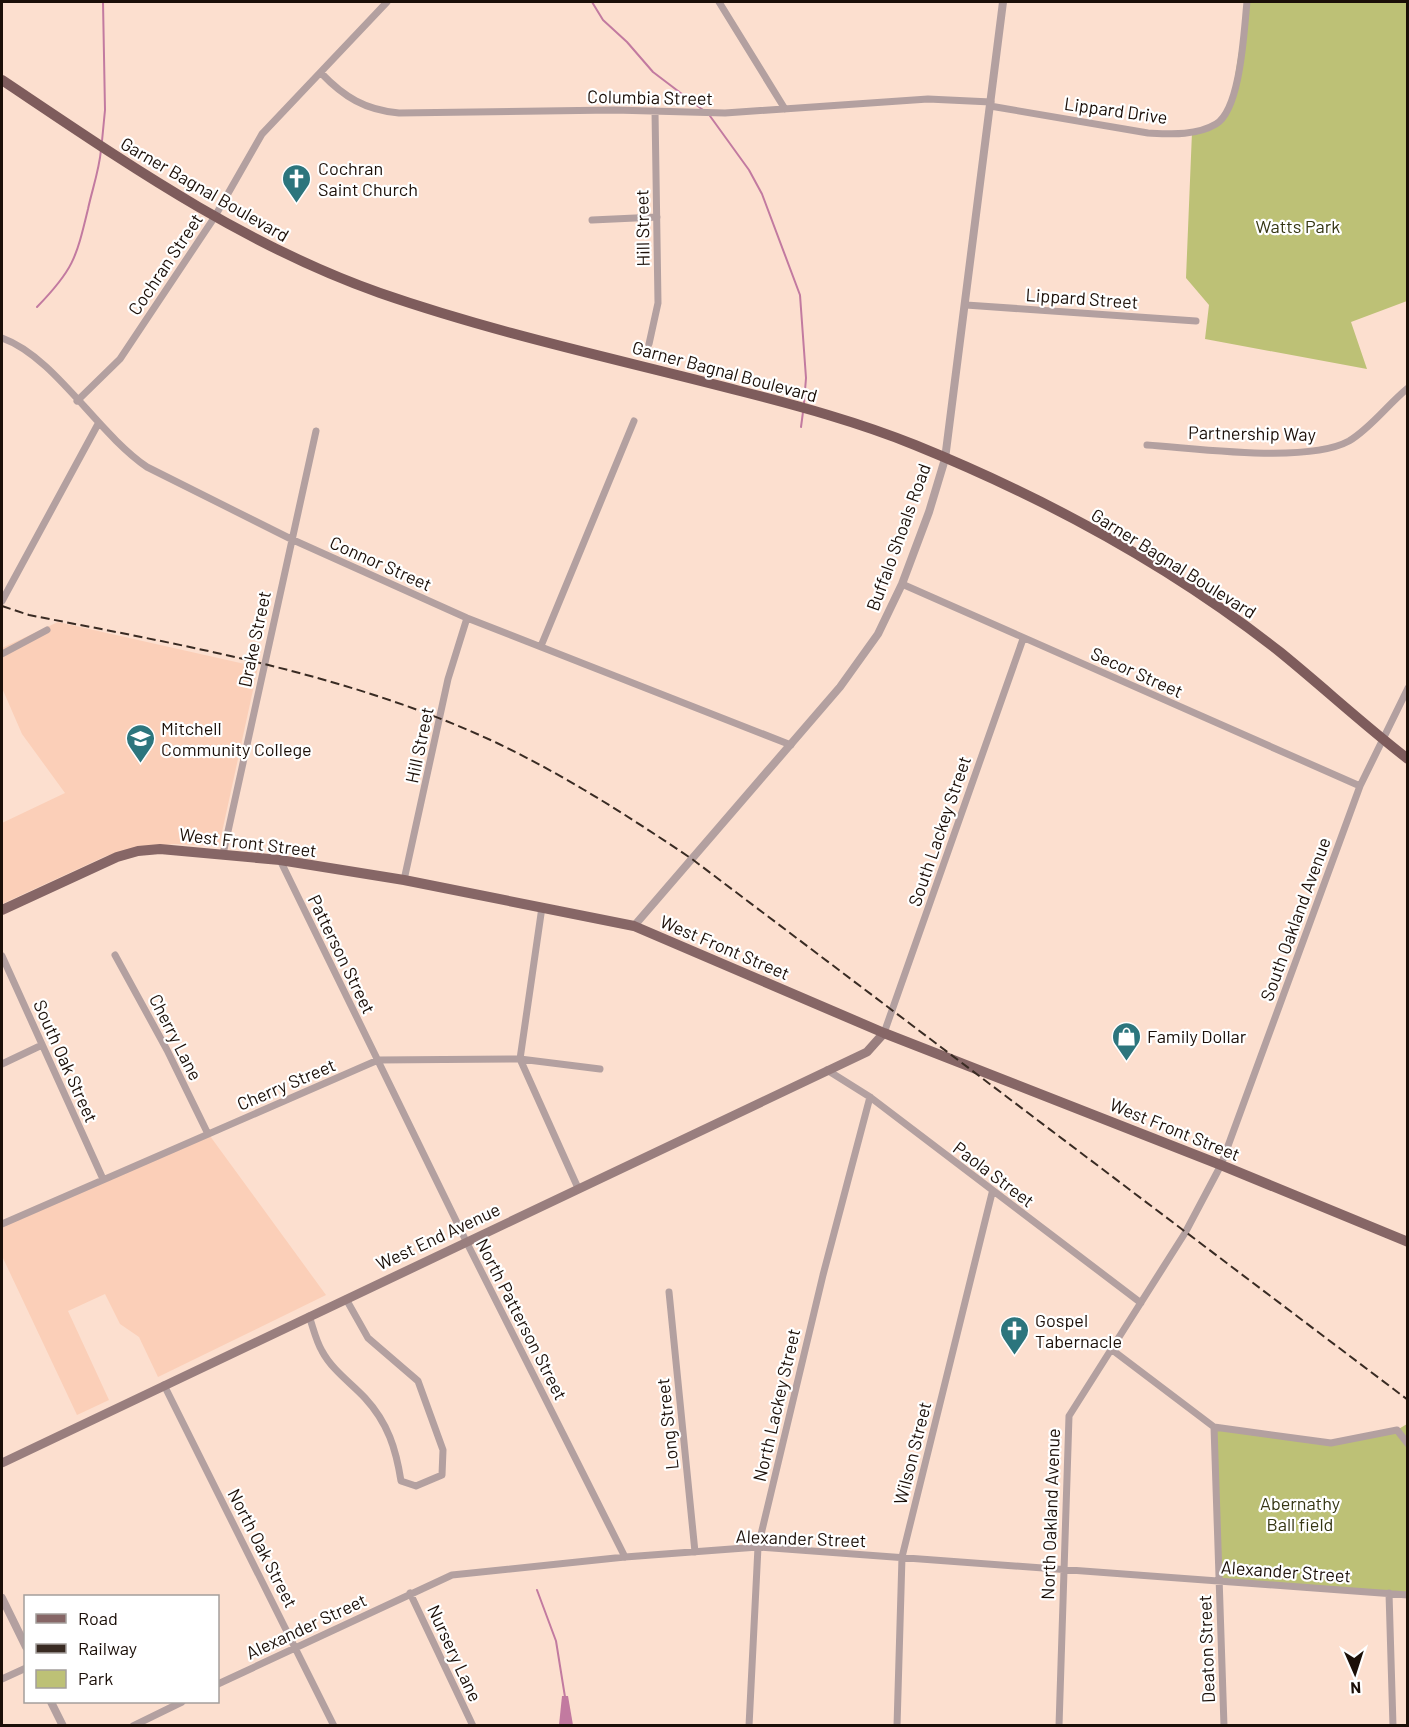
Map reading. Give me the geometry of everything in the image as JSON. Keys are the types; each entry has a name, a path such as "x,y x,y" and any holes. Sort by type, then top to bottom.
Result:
{"highway":[{"name":"Garner Bagnal Boulevard","path":"2,80 101,148 214,218 297,261 381,293 484,325 807,409 913,444 1021,493 1154,566 1278,651 1407,759"}],"main road":[{"name":"West Front Street","path":"2,910 117,857 138,851 160,849 280,860 404,880 634,926 884,1033 1406,1238"},
{"name":"West End Avenue","path":"2,1463 867,1052 884,1033"}],"street":[{"name":"Cochran Street","path":"77,401 120,359 214,218 262,134 387,2"},
{"path":"718,2 785,109"},
{"name":"Buffalo Shoals Road","path":"634,926 791,745 860,660 878,634 902,584 945,459 1004,2"},
{"name":"Lippard Drive","path":"991,104 1148,133 1172,134 1206,129 1218,123 1231,101 1237,83 1247,2"},
{"name":"Columbia Street","path":"321,73 348,99 370,109 387,112 725,113 928,99 991,104"},
{"name":"Hill Street","path":"649,344 658,303 655,111"},
{"path":"592,220 657,217"},
{"name":"Lippard Street","path":"966,305 1196,321"},
{"name":"Connor Street","path":"2,338 25,350 130,455 147,467 291,539 467,618 791,745"},
{"name":"Partnership Way","path":"1146,445 1291,453 1325,450 1352,439 1407,388"},
{"path":"541,646 634,421"},
{"path":"2,601 98,424"},
{"name":"Drake Street","path":"223,854 316,431"},
{"name":"Secor Street","path":"902,584 1360,786"},
{"name":"Hill Street","path":"404,880 446,689 467,618"},
{"path":"2,654 47,630"},
{"name":"South Lackey Street","path":"884,1033 1023,639"},
{"name":"South Oakland Avenue","path":"1221,1165 1360,786 1407,688"},
{"name":"Patterson Street","path":"280,860 378,1060"},
{"path":"542,907 520,1059 578,1188"},
{"name":"South Oak Street","path":"2,956 104,1179"},
{"name":"Cherry Lane","path":"115,956 167,1050 208,1134"},
{"path":"2,1064 42,1045"},
{"name":"Cherry Street","path":"2,1224 378,1060 520,1059 600,1069"},
{"name":"North Patterson Street","path":"378,1060 625,1557"},
{"name":"Paola Street","path":"827,1070 870,1097 992,1193 1141,1303"},
{"name":"North Lackey Street","path":"749,1725 758,1548 823,1275 870,1097"},
{"name":"North Oakland Avenue","path":"1059,1725 1069,1416 1185,1233 1221,1165"},
{"name":"Wilson Street","path":"897,1725 902,1557 992,1193"},
{"name":"Long Street","path":"669,1292 695,1552"},
{"path":"309,1316 322,1351 348,1383 364,1397 389,1431 396,1449 401,1481 407,1485 416,1486 442,1475 443,1450 418,1382 369,1338 346,1299"},
{"path":"1112,1349 1214,1427 1331,1443 1397,1430 1407,1444"},
{"name":"North Oak Street","path":"164,1385 334,1725"},
{"name":"Deaton Street","path":"1214,1427 1224,1725"},
{"name":"Alexander Street","path":"219,1684 452,1575 625,1557 758,1548 1407,1595"},
{"name":"Nursery Lane","path":"410,1593 473,1725"},
{"path":"1389,1593 1393,1725"},
{"path":"2,1598 24,1643"},
{"path":"2,1679 24,1669"},
{"path":"52,1703 63,1725"},
{"path":"133,1725 178,1703"}],"shaded area":[{"name":"Mitchell Community College","path":"58,622 258,667 219,846 174,844 128,850 106,856 2,904 2,823 65,793 22,734 2,688 2,648"},
{"path":"210,1136 326,1295 158,1377 139,1337 120,1324 105,1294 68,1311 109,1400 77,1415 2,1256 2,1226"},
{"path":"562,1696 568,1696 573,1725 559,1725"}],"green space":[{"name":"Watts Park","path":"1247,2 1407,2 1407,301 1351,322 1367,369 1205,339 1209,305 1186,278 1192,132 1218,123 1231,101"},
{"name":"Abernathy Ball field","path":"1407,1424 1407,1595 1219,1581 1214,1427 1331,1443 1397,1430"}],"waterway":[{"path":"102,141 105,110 103,2"},
{"path":"592,2 603,20 627,42 653,72 703,110"},
{"path":"710,116 749,170 762,194 800,295 806,378 804,403"},
{"path":"37,307 72,263 84,226 101,150"},
{"path":"801,427 803,412"},
{"path":"537,1590 556,1641 565,1697"}],"railway":[{"path":"2,606 29,615 148,638 267,665 384,698 497,743 572,783 692,859 1408,1400"}],"place":[{"name":"Cochran Saint Church","path":"297,204"},
{"name":"Mitchell Community College","path":"140,764"},
{"name":"Family Dollar","path":"1126,1062"},
{"name":"Gospel Tabernacle","path":"1014,1356"}]}
